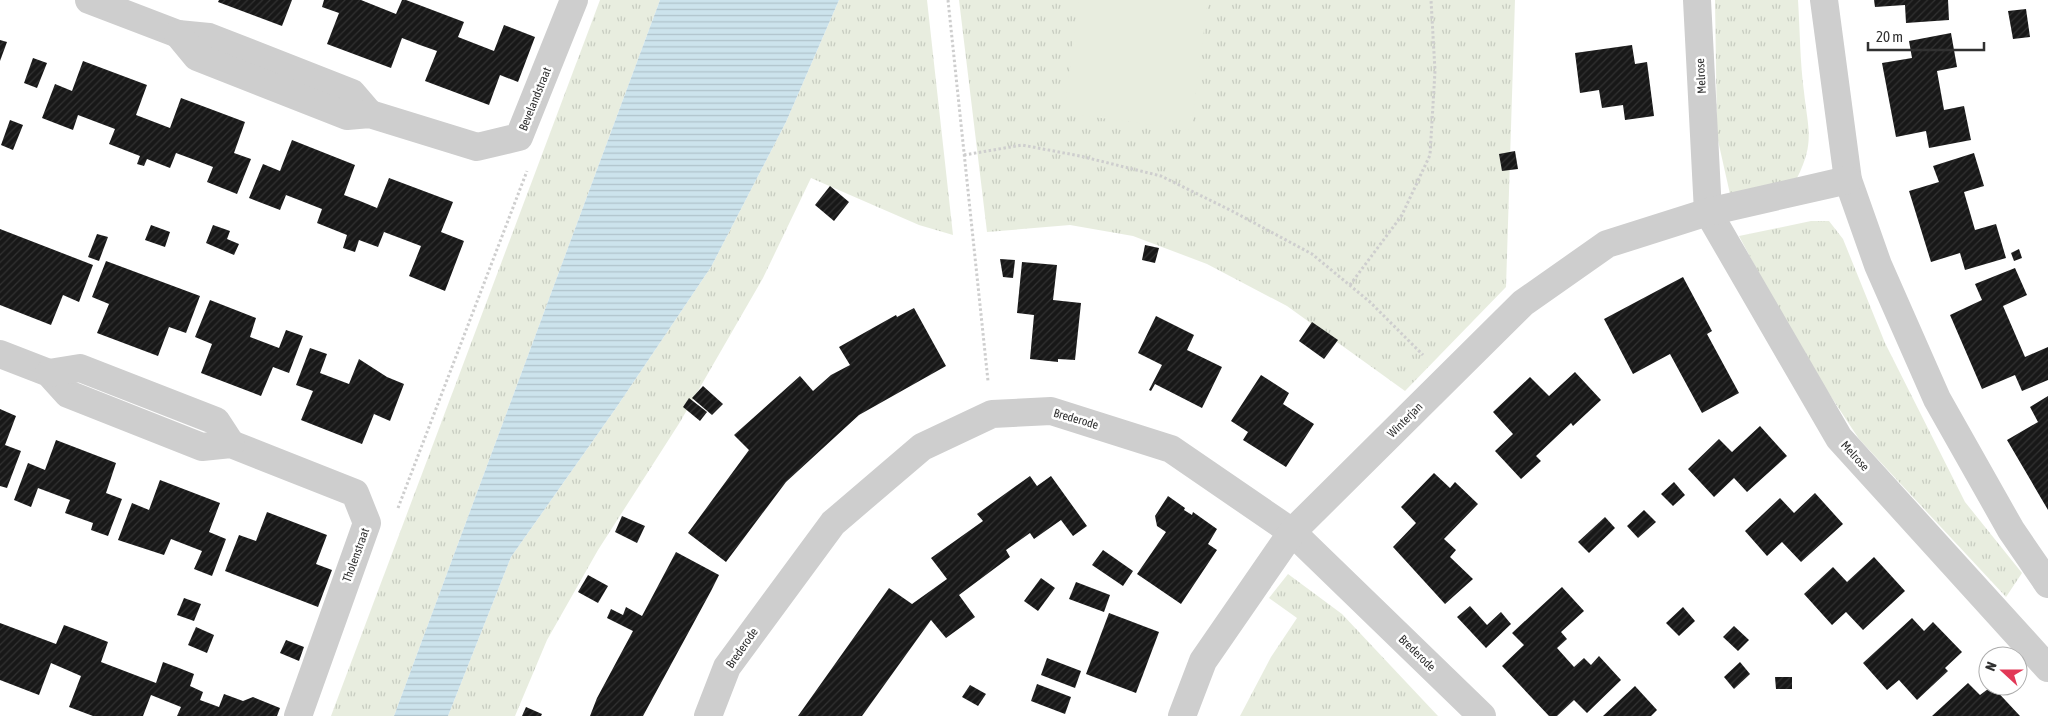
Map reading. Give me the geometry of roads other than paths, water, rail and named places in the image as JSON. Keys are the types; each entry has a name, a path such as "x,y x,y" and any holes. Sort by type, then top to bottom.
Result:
{"street":[{"name":"Bevelandstraat","path":"89,0 178,34 198,58 347,116 370,114 477,147 519,137 574,0"},
{"name":"Melrose","path":"1697,0 1708,212 1839,438 2048,668"},
{"path":"1824,0 1848,180 1878,265 1937,399 2011,530 2048,584"},
{"path":"1708,212 1848,180"},
{"name":"Winterjan","path":"1182,716 1203,662 1292,532 1523,303 1607,244 1708,212"},
{"name":"Tholenstraat","path":"0,354 49,373 80,368 98,375 216,422 231,444 355,493 367,523 298,716"},
{"name":"Brederode","path":"708,716 727,668 833,523 922,447 992,414 1052,411 1171,449 1292,532 1482,716"}],"water":[{"path":"660,0 839,0 786,122 711,267 616,408 511,557 448,716 394,716"}]}
